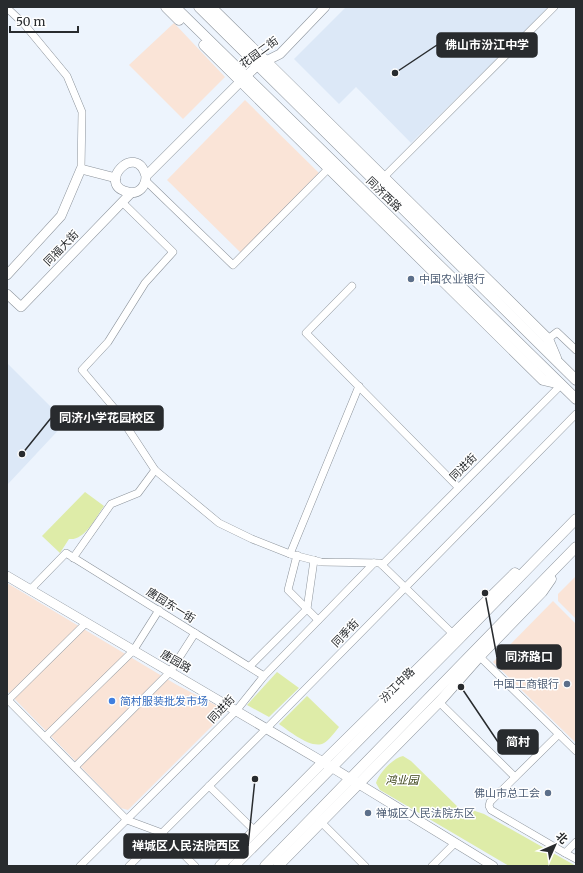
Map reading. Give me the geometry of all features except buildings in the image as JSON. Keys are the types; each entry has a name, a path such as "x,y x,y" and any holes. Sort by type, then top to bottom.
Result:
{"main road":[{"path":"166,7 243,78 329,168 543,380 561,385"},
{"name":"同济西路","path":"175,7 243,78 576,399"},
{"name":"同济西路","path":"199,7 262,63 418,223 576,380"},
{"path":"211,7 262,63 384,178 548,339 558,362"},
{"path":"418,223 443,235 453,257"},
{"name":"汾江中路","path":"234,866 576,519"},
{"path":"220,866 512,575 552,543"},
{"path":"265,866 349,779 476,654 576,547"},
{"path":"278,866 439,702 476,654"}],"street":[{"path":"384,178 554,7"},
{"path":"7,8 24,24 67,76 82,112 81,170 116,178"},
{"name":"花园二街","path":"243,78 262,63 280,54 322,8"},
{"name":"同福大街","path":"7,294 21,307 131,193 141,189 146,178 243,78"},
{"path":"131,193 118,187 116,178 119,168 127,163 137,164 142,167 146,178 233,265 329,168"},
{"name":"同福大街","path":"7,275 62,216 81,170"},
{"path":"122,202 174,252 145,283 108,342 82,370 114,409 155,470 219,523 252,539 321,562 374,563 382,565 453,634"},
{"path":"352,286 306,333 458,487"},
{"path":"548,339 556,332 576,350"},
{"name":"同进街","path":"382,565 561,385"},
{"path":"318,620 288,590 294,554 358,386"},
{"name":"同季街","path":"129,866 576,414"},
{"path":"73,558 111,504 138,493 155,470"},
{"name":"唐园东一街","path":"30,590 66,553 264,676"},
{"path":"250,666 307,609 314,560"},
{"name":"同进街","path":"80,866 236,711 264,676 374,563"},
{"name":"唐园路","path":"7,576 323,762 358,785 493,866"},
{"path":"45,737 133,651 158,610"},
{"path":"86,623 8,699 127,820 162,833 195,866"},
{"path":"75,767 170,672 195,633"},
{"path":"476,654 576,751"},
{"path":"439,702 515,777"},
{"path":"559,734 490,802 489,806 491,810 576,859"},
{"path":"209,786 255,831"},
{"path":"321,822 365,866"},
{"path":"565,853 576,842"},
{"path":"432,866 455,843"}],"shaded area":[{"path":"346,7 549,7 411,143 356,87 339,104 294,59"},
{"path":"174,23 225,77 183,119 129,65"},
{"path":"245,100 319,173 241,253 167,180"},
{"path":"7,363 66,422 7,485"},
{"path":"576,576 576,619 558,601 558,594"},
{"name":"简村服装批发市场","path":"7,583 177,685 227,711 128,810 121,808 7,691"},
{"path":"553,601 576,624 576,743 493,662"}],"green space":[{"path":"85,492 104,506 90,527 75,539 69,539 60,553 42,536"},
{"path":"277,672 299,688 269,717 247,705"},
{"path":"307,696 339,727 324,743 313,744 307,742 279,724"},
{"name":"鸿业园","path":"403,756 411,761 462,811 472,810 484,814 576,866 509,866 380,790 376,783 380,775 387,766 399,757"}],"place":[{"name":"佛山市汾江中学","path":"395,73"},
{"name":"中国农业银行","path":"411,279"},
{"name":"同济小学花园校区","path":"22,454"},
{"name":"同济路口","path":"485,593"},
{"name":"中国工商银行","path":"567,684"},
{"name":"简村","path":"461,687"},
{"name":"简村服装批发市场","path":"112,701"},
{"name":"禅城区人民法院西区","path":"255,779"},
{"name":"佛山市总工会","path":"548,793"},
{"name":"禅城区人民法院东区","path":"368,813"}]}
